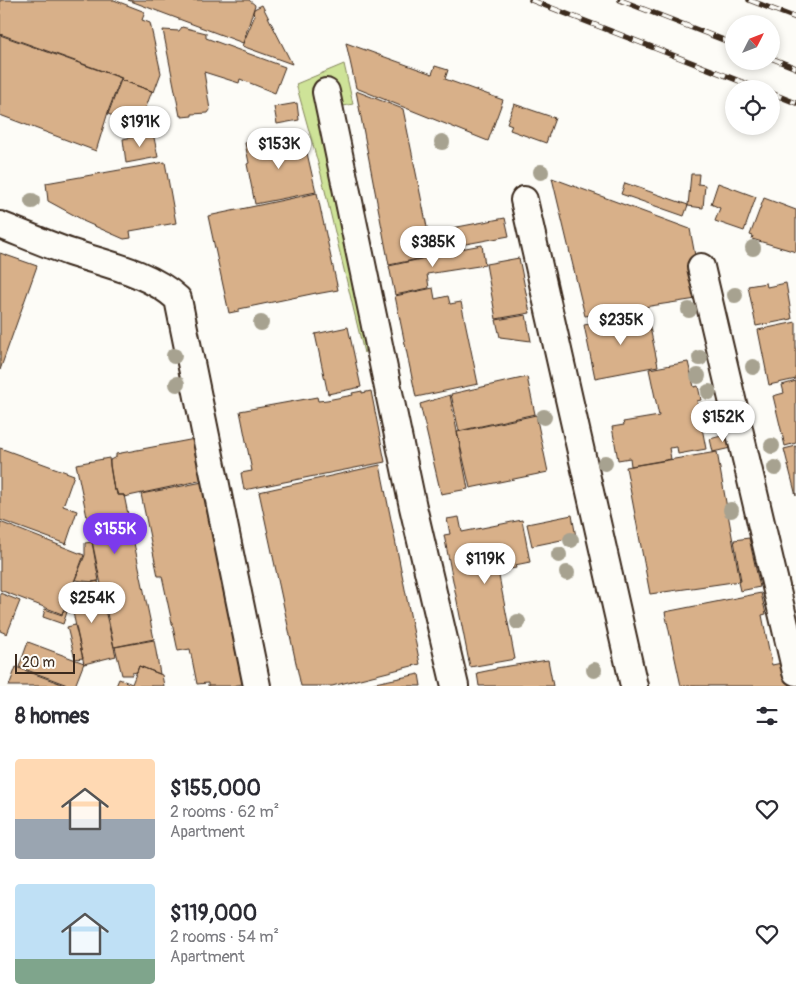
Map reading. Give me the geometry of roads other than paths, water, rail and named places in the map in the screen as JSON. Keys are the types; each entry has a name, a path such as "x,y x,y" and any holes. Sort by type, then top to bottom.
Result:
{"lane":[{"path":"326,92 411,497 455,686"},
{"path":"524,200 634,686"},
{"path":"0,224 65,250 147,278 165,287 178,299 257,686"},
{"path":"701,267 796,672"}],"railway":[{"path":"531,0 737,80"},
{"path":"620,0 725,41"},
{"path":"749,0 796,18"},
{"path":"780,62 796,68"},
{"path":"780,97 796,103"}]}
